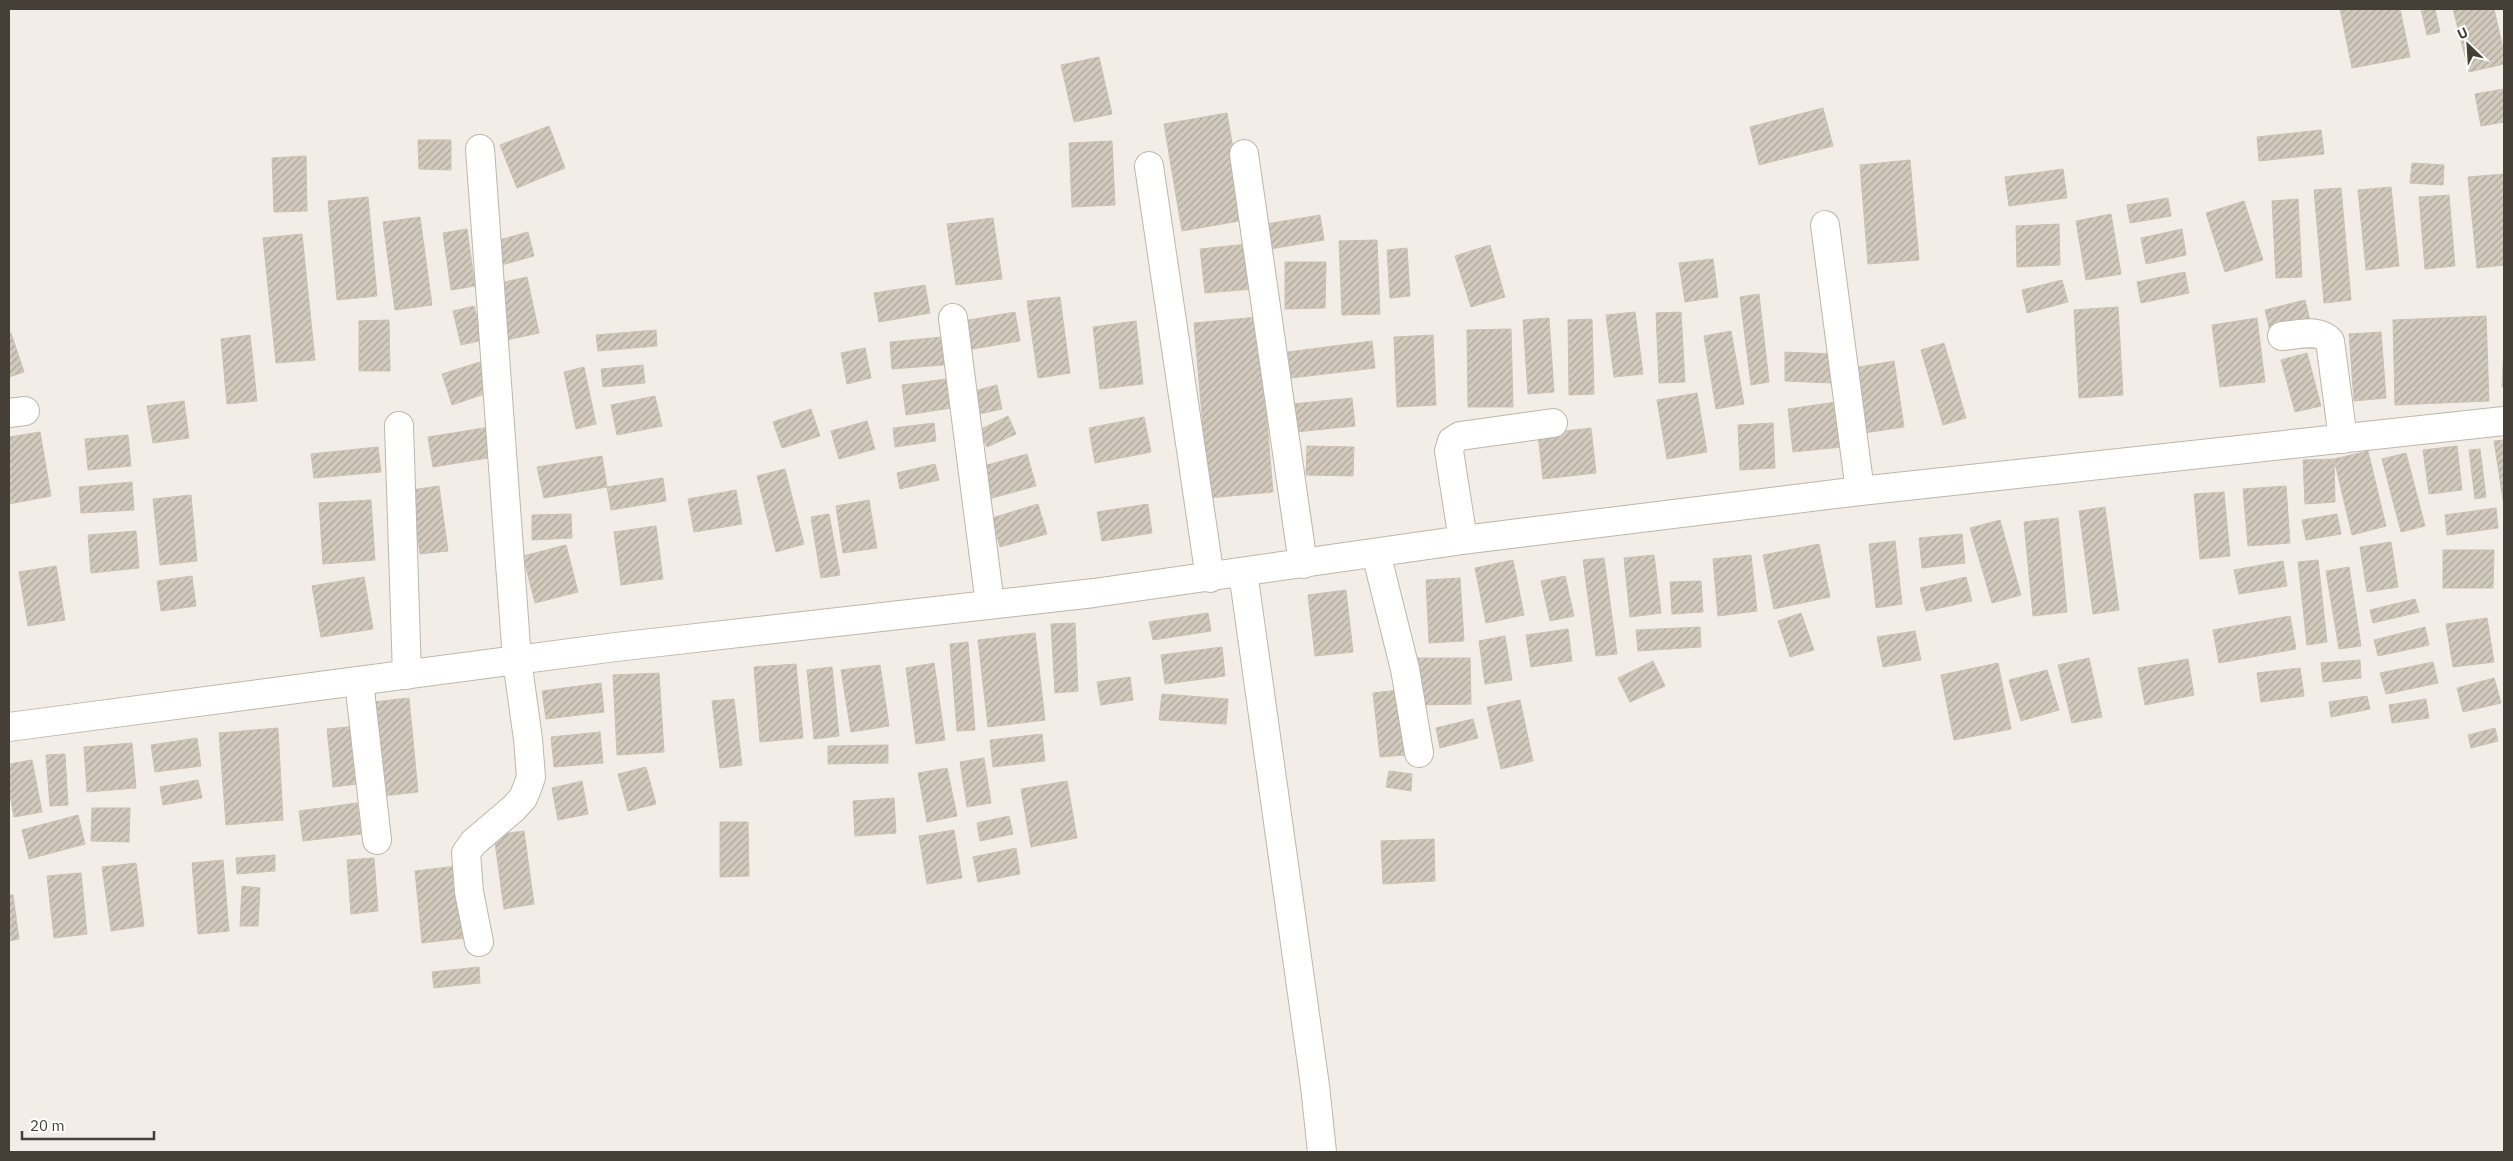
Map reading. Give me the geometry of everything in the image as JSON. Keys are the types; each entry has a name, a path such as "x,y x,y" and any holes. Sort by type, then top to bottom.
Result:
{"street":[{"path":"479,942 469,892 466,853 473,843 523,798 531,777 528,738 517,660 480,149"},
{"path":"1244,154 1303,564"},
{"path":"1148,166 1210,578"},
{"path":"1825,225 1860,490"},
{"path":"953,318 990,604"},
{"path":"2282,336 2314,333 2326,336 2330,341 2343,439"},
{"path":"9,727 517,660 1210,578 1463,540 1860,490 2504,421"},
{"path":"1463,540 1449,451 1452,441 1460,436 1553,423"},
{"path":"399,426 407,675"},
{"path":"1376,552 1405,669 1419,753"},
{"path":"1242,572 1315,1086 1322,1152"},
{"path":"359,681 377,840"}],"building":[{"path":"2340,9 2400,9 2410,57 2352,68"},
{"path":"2421,9 2435,9 2440,32 2427,35"},
{"path":"2453,9 2494,9 2504,53 2504,64 2469,72"},
{"path":"1099,57 1112,114 1074,122 1061,65"},
{"path":"2504,89 2504,122 2481,126 2475,94"},
{"path":"1823,108 1833,146 1759,165 1750,127"},
{"path":"1227,113 1245,220 1182,231 1164,124"},
{"path":"549,126 565,168 517,188 500,145"},
{"path":"2321,130 2324,154 2259,161 2257,137"},
{"path":"418,140 451,140 451,170 419,169"},
{"path":"1112,141 1115,205 1072,207 1069,143"},
{"path":"306,156 307,211 274,212 272,158"},
{"path":"1910,160 1919,260 1868,264 1860,165"},
{"path":"2412,163 2444,165 2443,185 2410,183"},
{"path":"2063,169 2067,198 2009,206 2005,177"},
{"path":"2504,174 2504,265 2477,268 2468,177"},
{"path":"2391,187 2399,266 2366,270 2358,190"},
{"path":"2341,188 2351,300 2324,303 2314,190"},
{"path":"2449,195 2455,266 2425,269 2419,197"},
{"path":"368,197 377,296 337,300 328,201"},
{"path":"2168,198 2171,216 2130,223 2127,205"},
{"path":"2298,199 2302,277 2276,278 2272,201"},
{"path":"2244,201 2263,260 2225,272 2206,213"},
{"path":"2111,214 2121,274 2086,280 2076,221"},
{"path":"1320,215 1324,240 1270,249 1266,224"},
{"path":"420,217 432,305 395,310 383,222"},
{"path":"993,218 1002,279 956,285 947,224"},
{"path":"2059,224 2060,265 2017,267 2016,226"},
{"path":"467,229 475,286 451,290 443,233"},
{"path":"2182,229 2186,255 2146,264 2141,238"},
{"path":"528,232 534,256 498,266 492,242"},
{"path":"302,234 315,360 276,363 263,238"},
{"path":"1377,240 1380,314 1342,315 1339,241"},
{"path":"1248,244 1253,289 1205,293 1200,249"},
{"path":"1490,245 1505,297 1471,307 1455,256"},
{"path":"1407,248 1410,296 1390,298 1387,250"},
{"path":"1713,259 1718,297 1685,302 1679,263"},
{"path":"1285,262 1326,262 1325,308 1285,309"},
{"path":"2185,272 2189,293 2141,303 2137,282"},
{"path":"527,277 539,333 506,340 495,284"},
{"path":"2062,280 2068,302 2027,313 2022,290"},
{"path":"925,285 930,313 879,322 874,293"},
{"path":"1759,294 1769,382 1751,385 1740,297"},
{"path":"1060,297 1070,373 1038,378 1027,301"},
{"path":"2305,300 2311,325 2271,335 2265,310"},
{"path":"474,306 483,340 461,345 453,311"},
{"path":"2118,307 2123,395 2079,398 2074,310"},
{"path":"1015,312 1020,341 967,350 963,321"},
{"path":"1635,312 1643,374 1614,377 1606,315"},
{"path":"1681,312 1685,382 1659,383 1656,313"},
{"path":"2486,316 2489,401 2395,405 2393,320"},
{"path":"1258,317 1273,492 1209,498 1194,323"},
{"path":"1549,318 1554,392 1528,394 1523,320"},
{"path":"2257,318 2265,382 2220,387 2212,325"},
{"path":"1592,319 1594,394 1569,395 1568,320"},
{"path":"389,320 390,371 359,371 359,321"},
{"path":"1136,321 1143,384 1100,389 1093,327"},
{"path":"1511,329 1513,407 1468,407 1467,330"},
{"path":"656,330 657,346 598,351 596,335"},
{"path":"1731,331 1744,404 1716,409 1704,336"},
{"path":"2381,332 2386,398 2354,401 2349,334"},
{"path":"11,333 24,372 9,377 9,334"},
{"path":"250,335 257,401 227,404 221,339"},
{"path":"1433,335 1436,405 1397,407 1394,337"},
{"path":"952,336 955,364 892,369 890,342"},
{"path":"1372,341 1375,368 1291,378 1288,352"},
{"path":"1944,343 1966,418 1943,425 1921,350"},
{"path":"2504,346 2504,387 2502,387"},
{"path":"865,348 871,378 847,384 841,353"},
{"path":"1785,352 1833,354 1831,383 1785,381"},
{"path":"2307,353 2321,406 2295,412 2281,360"},
{"path":"483,361 493,391 452,405 442,374"},
{"path":"1894,361 1904,427 1864,433 1853,368"},
{"path":"643,365 645,383 603,387 601,369"},
{"path":"584,367 596,424 576,429 564,372"},
{"path":"953,378 958,407 906,415 902,385"},
{"path":"997,385 1002,409 979,414 974,391"},
{"path":"1697,393 1707,452 1667,459 1657,400"},
{"path":"655,396 662,426 617,435 611,405"},
{"path":"1352,398 1355,426 1296,432 1292,404"},
{"path":"184,401 189,438 153,443 147,406"},
{"path":"1836,402 1842,447 1793,452 1788,409"},
{"path":"811,409 820,436 782,448 773,422"},
{"path":"1008,416 1016,434 987,447 979,430"},
{"path":"1144,417 1151,452 1095,463 1089,428"},
{"path":"867,421 875,449 839,459 831,431"},
{"path":"934,423 936,441 895,447 893,428"},
{"path":"1773,423 1775,468 1740,470 1738,425"},
{"path":"496,426 500,456 433,467 428,437"},
{"path":"1591,428 1596,473 1543,479 1538,434"},
{"path":"40,432 51,496 9,504 9,437"},
{"path":"128,435 131,466 88,470 85,439"},
{"path":"2504,440 2504,506 2494,441"},
{"path":"1307,446 1354,447 1353,476 1306,475"},
{"path":"2457,446 2462,490 2429,494 2423,450"},
{"path":"378,447 381,472 314,478 311,454"},
{"path":"2480,449 2486,497 2475,499 2469,450"},
{"path":"2368,451 2386,526 2352,535 2334,459"},
{"path":"2406,453 2425,526 2401,532 2382,459"},
{"path":"1027,454 1036,486 985,500 976,468"},
{"path":"602,456 607,487 544,498 537,467"},
{"path":"2334,459 2335,502 2305,504 2303,460"},
{"path":"935,464 939,480 900,489 897,473"},
{"path":"785,469 804,544 776,552 757,476"},
{"path":"663,478 666,501 611,510 607,487"},
{"path":"132,482 134,510 81,513 79,487"},
{"path":"439,486 448,551 420,554 411,490"},
{"path":"2286,486 2290,543 2248,546 2243,489"},
{"path":"736,490 742,524 694,532 688,499"},
{"path":"2224,492 2230,556 2200,559 2194,494"},
{"path":"191,495 197,561 160,565 153,499"},
{"path":"371,500 375,560 323,564 319,503"},
{"path":"869,500 877,548 843,553 836,506"},
{"path":"1038,504 1047,534 1000,547 992,518"},
{"path":"1148,504 1152,533 1102,541 1097,512"},
{"path":"2105,507 2119,610 2093,614 2079,511"},
{"path":"2496,508 2498,528 2447,535 2445,515"},
{"path":"571,514 572,538 532,540 532,515"},
{"path":"829,514 840,575 821,578 811,517"},
{"path":"2337,514 2341,534 2306,540 2302,520"},
{"path":"2058,518 2067,612 2033,616 2024,522"},
{"path":"2000,520 2021,595 1992,603 1970,528"},
{"path":"656,526 663,579 621,585 614,532"},
{"path":"136,531 139,568 91,573 88,535"},
{"path":"1962,534 1965,563 1922,568 1919,538"},
{"path":"1895,541 1902,604 1876,608 1869,544"},
{"path":"2391,542 2398,587 2367,592 2360,547"},
{"path":"1819,544 1830,597 1774,609 1763,555"},
{"path":"566,545 578,592 535,603 523,556"},
{"path":"2443,550 2494,550 2493,588 2443,588"},
{"path":"1654,555 1661,613 1630,617 1624,558"},
{"path":"1751,555 1757,611 1718,616 1713,559"},
{"path":"1604,558 1617,654 1596,656 1583,560"},
{"path":"1513,560 1524,615 1486,623 1475,568"},
{"path":"2318,560 2327,642 2307,645 2298,562"},
{"path":"2283,561 2287,586 2239,594 2234,570"},
{"path":"56,566 65,620 28,626 19,572"},
{"path":"2349,567 2361,646 2339,649 2326,571"},
{"path":"192,576 196,606 161,611 157,581"},
{"path":"1565,576 1574,616 1550,621 1541,581"},
{"path":"364,577 373,629 321,637 312,586"},
{"path":"1966,577 1972,601 1926,611 1920,588"},
{"path":"1460,578 1464,641 1429,643 1426,580"},
{"path":"1701,581 1703,612 1672,614 1670,582"},
{"path":"1346,590 1353,652 1315,656 1308,595"},
{"path":"2415,599 2419,612 2373,623 2370,610"},
{"path":"1208,613 1211,631 1153,640 1149,622"},
{"path":"1801,613 1814,650 1790,657 1778,621"},
{"path":"2290,616 2296,649 2219,663 2213,630"},
{"path":"2487,618 2494,662 2453,667 2446,624"},
{"path":"1075,623 1078,691 1055,693 1051,624"},
{"path":"1700,627 1701,647 1638,651 1636,630"},
{"path":"2425,627 2429,645 2378,656 2374,640"},
{"path":"1568,629 1572,661 1531,667 1526,635"},
{"path":"1915,631 1921,660 1883,667 1877,637"},
{"path":"1035,633 1045,720 988,727 978,640"},
{"path":"1505,636 1512,680 1485,684 1479,641"},
{"path":"968,642 975,730 957,731 950,644"},
{"path":"1222,647 1225,676 1165,684 1161,655"},
{"path":"1417,658 1470,658 1471,704 1417,705"},
{"path":"2089,658 2102,717 2072,723 2058,665"},
{"path":"2188,659 2194,695 2145,705 2138,668"},
{"path":"2360,660 2361,678 2323,682 2321,663"},
{"path":"1653,661 1665,686 1630,702 1618,678"},
{"path":"2433,662 2438,683 2386,694 2380,673"},
{"path":"934,663 945,740 916,744 906,668"},
{"path":"1998,663 2011,729 1954,740 1941,675"},
{"path":"796,664 803,738 760,742 754,667"},
{"path":"880,665 889,726 851,732 841,670"},
{"path":"832,667 839,736 814,739 807,670"},
{"path":"2300,668 2304,696 2261,702 2257,673"},
{"path":"2047,670 2059,710 2021,721 2009,680"},
{"path":"659,673 664,752 617,755 613,675"},
{"path":"1130,677 1133,700 1101,705 1097,682"},
{"path":"2494,678 2501,703 2463,712 2457,688"},
{"path":"601,683 604,712 546,719 542,691"},
{"path":"1399,690 1405,755 1380,757 1373,693"},
{"path":"1162,694 1228,699 1226,724 1159,720"},
{"path":"2367,696 2370,709 2331,717 2329,702"},
{"path":"409,698 418,792 382,796 373,702"},
{"path":"734,699 742,765 720,768 712,701"},
{"path":"2426,699 2429,718 2392,723 2389,705"},
{"path":"1520,700 1533,761 1501,769 1487,707"},
{"path":"1473,719 1478,738 1440,748 1436,728"},
{"path":"358,726 365,783 333,787 327,729"},
{"path":"278,728 283,820 226,825 219,733"},
{"path":"2495,728 2498,741 2471,748 2468,735"},
{"path":"600,732 603,763 554,767 551,737"},
{"path":"1042,734 1045,761 993,767 990,740"},
{"path":"197,738 201,766 155,772 151,745"},
{"path":"132,743 136,788 87,792 84,747"},
{"path":"888,745 888,763 828,764 828,746"},
{"path":"65,754 68,805 50,806 46,755"},
{"path":"984,758 991,803 967,807 960,762"},
{"path":"32,760 42,812 14,817 9,789 9,764"},
{"path":"646,767 656,804 628,811 618,774"},
{"path":"947,768 957,816 927,822 918,773"},
{"path":"1389,771 1412,774 1411,791 1386,787"},
{"path":"198,780 202,798 163,805 160,787"},
{"path":"582,781 588,814 558,820 552,788"},
{"path":"1067,781 1077,838 1031,847 1021,789"},
{"path":"894,798 896,833 855,836 853,801"},
{"path":"357,803 361,834 303,841 299,811"},
{"path":"92,808 130,808 129,842 91,841"},
{"path":"78,815 85,844 29,859 22,830"},
{"path":"1009,816 1013,834 980,841 977,823"},
{"path":"720,822 748,822 749,876 720,877"},
{"path":"954,830 962,878 927,884 919,836"},
{"path":"524,831 534,904 504,909 494,835"},
{"path":"1434,839 1435,881 1383,884 1381,841"},
{"path":"1016,848 1020,874 978,882 973,857"},
{"path":"275,855 275,871 237,874 236,858"},
{"path":"374,858 378,911 351,914 347,860"},
{"path":"223,860 229,931 198,934 192,863"},
{"path":"136,863 144,926 111,931 102,867"},
{"path":"457,866 465,938 422,943 415,871"},
{"path":"81,873 87,934 54,938 47,876"},
{"path":"242,886 260,888 258,926 240,926"},
{"path":"9,895 13,895 19,939 9,941"},
{"path":"479,967 480,983 434,988 432,972"}]}
